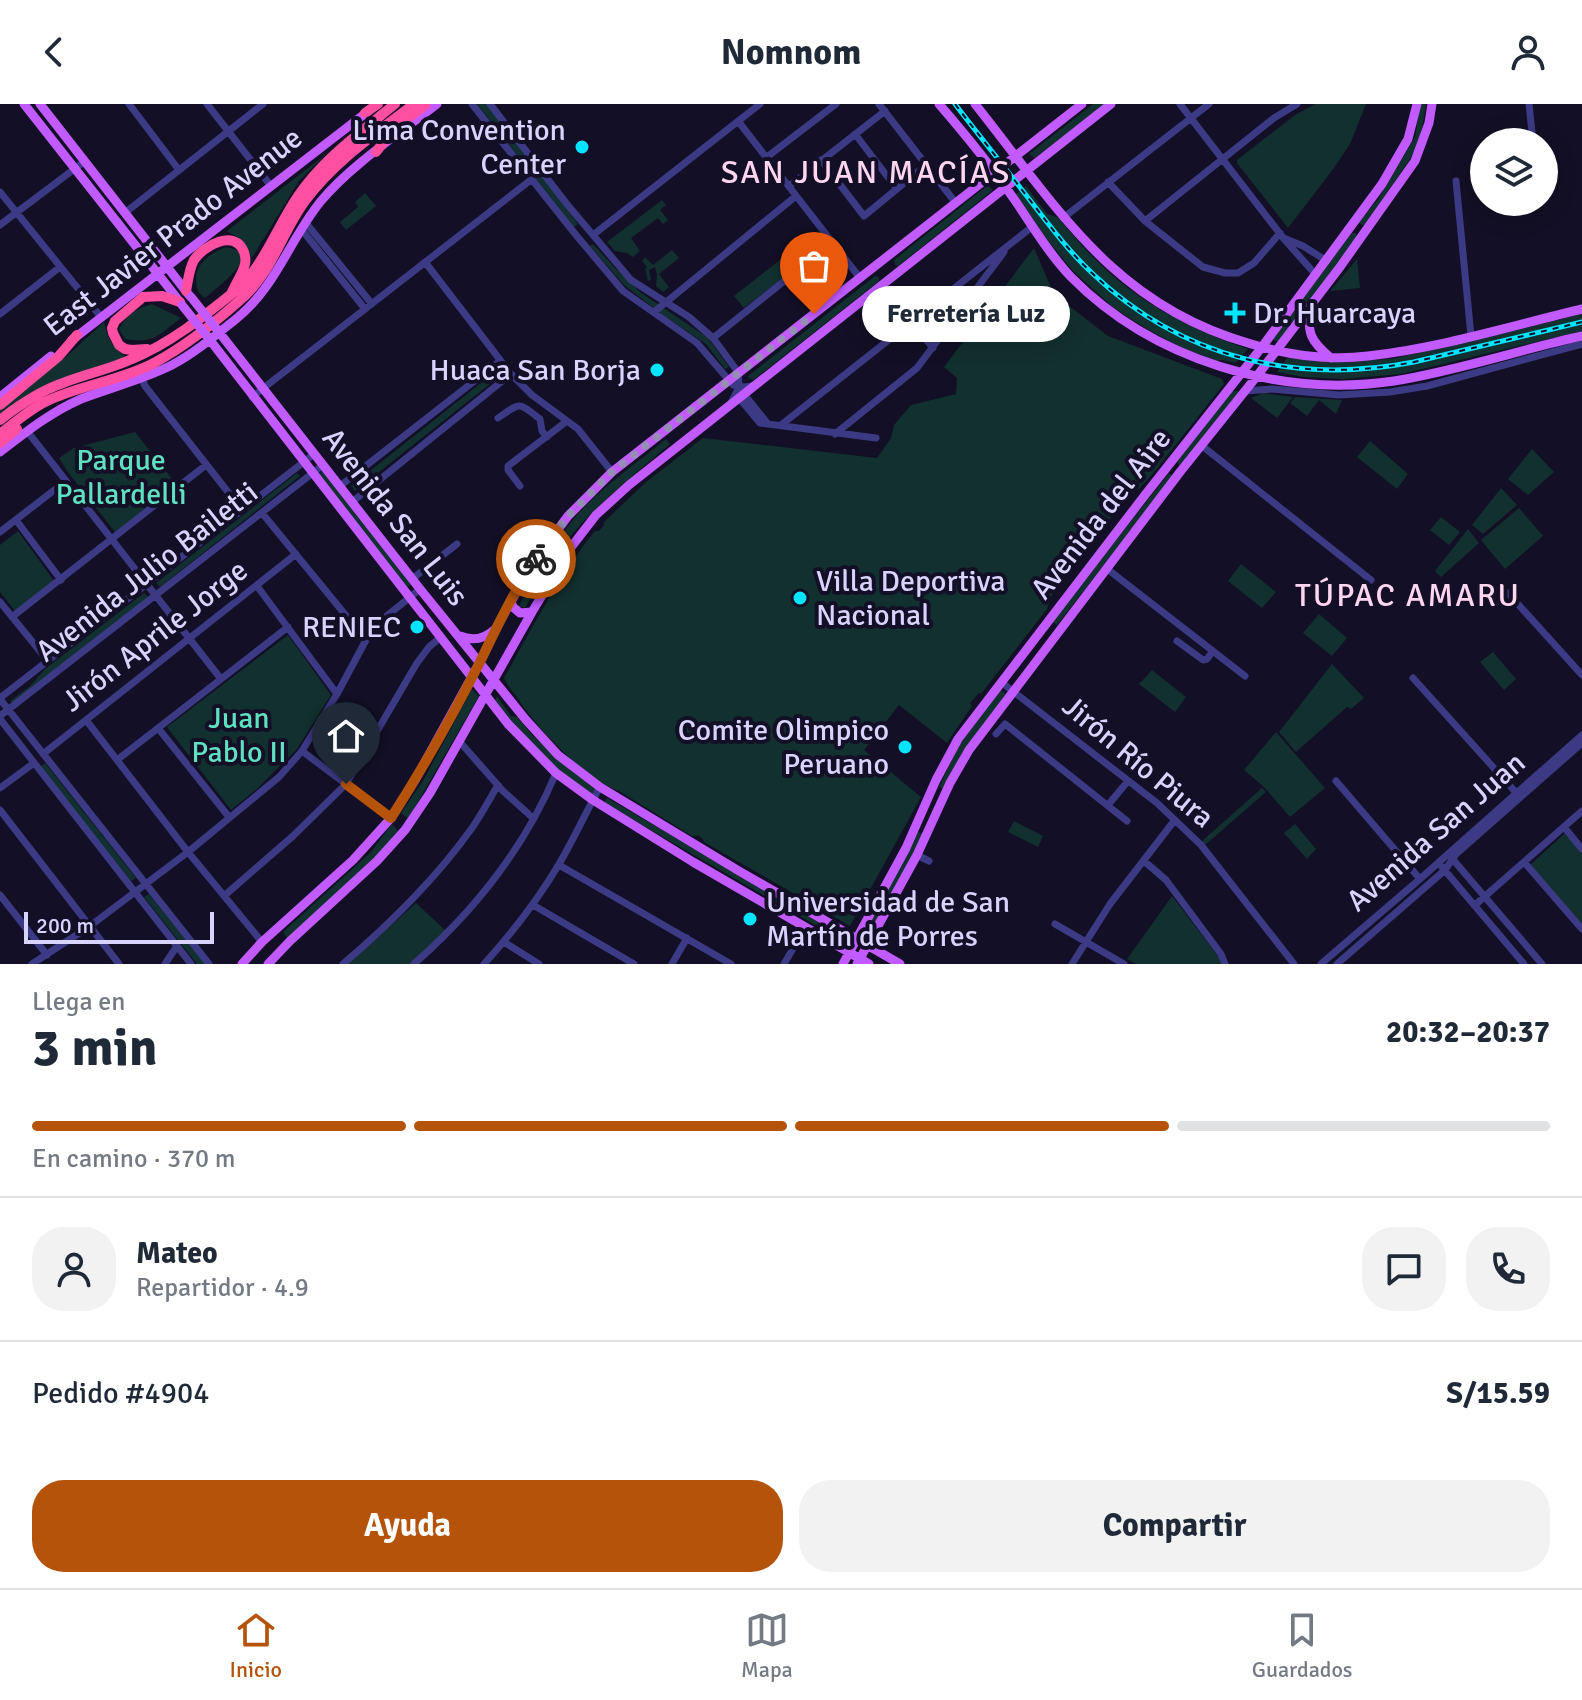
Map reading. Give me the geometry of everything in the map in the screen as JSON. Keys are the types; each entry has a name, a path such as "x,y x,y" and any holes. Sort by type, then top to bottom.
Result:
{"highway":[{"path":"365,113 377,104"},
{"name":"East Javier Prado Avenue","path":"0,420 20,405 61,383 119,365 153,348 231,294 255,270 310,181 351,140 395,104"},
{"name":"East Javier Prado Avenue","path":"0,434 43,403 153,363 239,301 267,271 302,205 318,184 353,150 414,104"},
{"path":"376,152 392,131 426,104"},
{"path":"188,294 194,261 215,243 228,239 238,243 245,255 245,264 231,294"},
{"path":"153,348 135,350 119,345 113,333 115,321 143,297 162,296 181,303"},
{"path":"0,405 58,357 77,335"},
{"path":"0,443 47,407 84,388"}],"main road":[{"name":"Avenida San Luis","path":"24,104 508,724 556,773 593,800 862,962"},
{"name":"Avenida San Luis","path":"40,104 262,390 541,738 600,787 900,964"},
{"name":"East Javier Prado Avenue","path":"0,452 47,417 72,403 142,379 191,354 217,330 239,317 264,292 320,202 338,183 437,104"},
{"path":"939,104 994,172 1070,276 1115,315 1169,347 1241,373 1342,385 1394,381 1582,336"},
{"path":"975,104 1063,218 1107,265 1158,303 1213,332 1276,351 1331,358 1366,356 1471,336 1582,309"},
{"path":"271,963 405,830 430,793 572,546 596,515 738,396 1111,104"},
{"name":"Avenida del Aire","path":"843,964 906,848 958,739 1327,261 1382,184 1408,139 1417,104"},
{"name":"Avenida del Aire","path":"862,962 867,945 917,855 962,760 1057,631 1257,376 1364,233 1415,161 1429,123 1432,104"},
{"path":"242,964 353,860 391,818 415,780 533,563 568,516 612,472 1079,105"},
{"name":"East Javier Prado Avenue","path":"0,397 365,113"},
{"path":"1352,225 1364,233"},
{"path":"890,254 891,266 903,267"},
{"path":"872,269 882,272 883,283"},
{"path":"1310,304 1310,334 1331,358"},
{"path":"1512,363 1522,350"},
{"path":"1439,371 1452,379"},
{"path":"665,431 675,434 677,446"},
{"path":"1170,465 1180,472"},
{"path":"511,602 520,613 532,612"},
{"path":"1047,623 1057,631"},
{"path":"459,635 479,639 496,628"},
{"path":"926,802 939,808"},
{"path":"391,818 400,821 405,830"},
{"path":"276,929 275,937 282,943 290,941"}],"street":[{"path":"129,104 179,170"},
{"path":"207,104 271,186"},
{"path":"126,212 263,104"},
{"path":"472,104 623,291 708,353 760,423 876,438"},
{"path":"490,104 551,184 631,280 702,327 713,338 738,372 738,396"},
{"path":"593,235 760,104"},
{"path":"767,157 836,104"},
{"path":"1180,104 1316,275"},
{"path":"1063,218 1209,104"},
{"path":"1145,221 1274,118 1297,104"},
{"path":"1529,104 1532,128"},
{"path":"789,186 855,134 882,108 955,202"},
{"path":"486,121 491,113 497,112"},
{"path":"738,121 860,278"},
{"path":"855,134 897,189"},
{"path":"821,160 864,216 926,165"},
{"path":"0,225 85,161"},
{"path":"252,397 532,179"},
{"path":"1456,181 1471,336"},
{"path":"1108,182 1145,221 1203,267 1238,273 1254,263 1282,236"},
{"path":"0,192 101,317"},
{"path":"654,312 796,196"},
{"path":"304,226 369,306"},
{"path":"781,425 1033,226"},
{"path":"1282,236 1327,261"},
{"path":"713,338 833,242"},
{"path":"835,434 917,368 1011,243"},
{"path":"425,262 511,374 532,395 578,429 612,472"},
{"path":"0,314 60,267"},
{"path":"883,283 933,348"},
{"path":"1245,391 1258,388 1328,395 1411,389 1582,344"},
{"path":"340,486 500,361"},
{"path":"352,502 511,374"},
{"path":"142,379 242,510"},
{"path":"498,418 518,405 523,406 540,419 542,431 547,437"},
{"path":"520,486 508,466 567,421"},
{"path":"27,431 221,679"},
{"path":"1201,445 1371,580"},
{"name":"Avenida Julio Bailetti","path":"0,699 314,454"},
{"path":"12,617 206,465"},
{"name":"Avenida Julio Bailetti","path":"0,718 323,465"},
{"path":"0,532 66,481"},
{"path":"262,513 366,640"},
{"path":"16,520 61,580"},
{"path":"412,579 457,544"},
{"name":"Jirón Aprile Jorge","path":"43,754 296,554"},
{"path":"1106,568 1245,676"},
{"path":"257,586 337,694"},
{"path":"32,964 90,926 188,852 279,777 302,751 366,640 383,619 420,589"},
{"path":"1508,593 1582,675"},
{"path":"0,602 48,661"},
{"path":"117,760 288,627"},
{"path":"224,896 293,836 346,784 417,663 441,637"},
{"path":"1177,641 1203,660 1213,651"},
{"path":"1413,678 1519,796"},
{"name":"Jirón Río Piura","path":"1001,682 1157,803 1201,845 1294,964"},
{"path":"0,699 209,964"},
{"path":"0,718 191,964"},
{"path":"86,720 262,942"},
{"path":"989,721 998,732 1005,724 1127,821"},
{"path":"158,728 229,817"},
{"name":"Avenida San Juan","path":"1519,796 1582,735"},
{"path":"459,741 533,818"},
{"name":"Avenida San Juan","path":"1321,964 1582,743"},
{"path":"302,751 391,818"},
{"path":"0,788 34,763"},
{"path":"414,964 466,913 518,846 556,773"},
{"path":"1108,805 1128,781"},
{"path":"1336,781 1420,879"},
{"path":"343,964 434,877 474,826 498,785"},
{"path":"484,964 533,905 559,865 600,787"},
{"path":"0,810 119,964"},
{"path":"1475,905 1582,811"},
{"path":"1072,964 1110,904 1174,821"},
{"path":"1564,827 1582,849"},
{"path":"917,855 929,861"},
{"path":"1450,857 1542,964"},
{"name":"Avenida San Juan","path":"1337,964 1445,870 1450,857"},
{"path":"1144,861 1166,880 1221,954 1225,964"},
{"path":"1438,862 1524,964"},
{"path":"1524,862 1582,929"},
{"path":"559,865 731,964"},
{"path":"0,895 47,955"},
{"path":"533,905 634,964"},
{"path":"1055,924 1124,964"},
{"path":"784,964 805,928"},
{"path":"672,964 687,938"},
{"path":"504,942 539,964"},
{"path":"165,964 177,946"}],"green space":[{"path":"477,104 486,104 578,224 574,227"},
{"path":"1093,104 1106,104 1034,158 1029,154"},
{"path":"1315,104 1366,104 1350,144 1288,228 1237,160 1295,115"},
{"path":"1420,104 1426,104 1421,134 1412,156 1365,225 1362,225 1359,222 1379,198 1415,137"},
{"path":"326,154 299,181 252,258 242,240 227,231"},
{"path":"988,185 993,190 898,266 895,265 894,260"},
{"path":"1026,186 1047,214 1057,217 1093,258 1132,291 1187,324 1248,349 1236,363 1215,361 1178,346 1114,308 1073,271 1040,231 1016,194"},
{"path":"365,193 376,206 346,230 340,222 358,207 355,202"},
{"path":"662,200 666,205 660,210 668,220 663,224 658,218 631,238 640,251 633,257 615,251 607,242"},
{"path":"1356,233 1357,238 1279,341 1275,341 1273,339 1351,234"},
{"path":"593,244 640,292 708,338 729,367 725,369 706,344 624,285 590,246"},
{"path":"226,247 242,256 240,263 205,298 197,287 198,269 210,256"},
{"name":"Villa Deportiva Nacional","path":"1034,248 1054,294 1108,336 1222,379 1224,384 1140,488 1126,498 1108,521 1100,521 1075,552 1077,560 1055,587 1047,609 981,694 970,703 972,706 947,743 899,705 864,750 921,797 850,926 704,842 700,836 692,836 592,776 549,738 504,678 558,584 595,531 599,531 604,522 646,482 703,438 877,458 891,438 894,425 911,405 956,394 957,378 944,367"},
{"path":"672,250 679,258 659,274 669,287 663,292 656,286 655,267 649,270 651,280 648,281 647,267 642,261 645,257 653,265"},
{"path":"789,253 798,266 744,308 734,296"},
{"path":"1357,259 1360,288 1330,291"},
{"path":"875,276 879,277 879,281 753,380 749,378 748,376"},
{"path":"152,304 181,318 150,339 125,339 119,329 125,320 137,310"},
{"path":"1582,314 1582,331 1401,374 1343,379 1277,372 1287,358 1331,362 1391,359"},
{"path":"104,322 111,342 126,357 28,394 0,414 0,410"},
{"path":"496,371 500,376 355,491 351,486"},
{"path":"1232,391 1241,391 1179,465 1177,461"},
{"path":"1263,393 1293,397 1277,418 1251,398"},
{"path":"1295,397 1342,400 1336,414 1319,400 1307,416 1290,403"},
{"name":"Parque Pallardelli","path":"135,432 176,484 115,532 59,458 74,448"},
{"path":"666,439 670,444 581,524 558,554 525,608 519,606 547,555 578,514 614,480"},
{"path":"1370,441 1408,474 1397,489 1357,457"},
{"path":"1532,449 1554,472 1528,495 1508,479"},
{"path":"324,470 413,584 407,587 319,474"},
{"path":"297,473 300,476 160,587 156,583"},
{"path":"1169,473 1173,476 1057,625 1052,622"},
{"path":"1501,488 1517,505 1483,534 1472,525"},
{"path":"1519,508 1543,536 1505,569 1481,540"},
{"path":"1441,517 1460,532 1449,545 1430,530"},
{"path":"1468,529 1479,543 1441,577 1435,571"},
{"path":"18,531 54,581 15,611 0,592 0,545"},
{"path":"1241,564 1276,592 1262,608 1228,581"},
{"path":"144,593 148,597 12,703 10,701 30,686 45,669"},
{"path":"1319,614 1347,638 1332,656 1303,633"},
{"name":"Juan Pablo II","path":"288,635 331,695 297,749 231,810 167,727"},
{"path":"1493,652 1516,679 1504,690 1480,662"},
{"path":"1332,664 1364,698 1351,709 1347,707 1296,752 1279,732"},
{"path":"1152,670 1186,697 1175,712 1139,684"},
{"path":"472,689 479,696 408,819 401,813 423,781"},
{"path":"1000,689 1006,694 962,753 944,789 939,787 958,747"},
{"path":"497,696 511,716 517,717 555,756 597,788 592,797 534,749 494,703"},
{"path":"1276,732 1325,788 1290,817 1244,770"},
{"path":"45,763 136,878 131,881 40,767"},
{"path":"1262,788 1266,792 1205,845 1202,841"},
{"path":"607,798 849,938 846,943 825,928 604,803"},
{"path":"1014,821 1043,836 1038,847 1008,832"},
{"path":"392,824 398,831 372,861 287,938 283,932 371,852"},
{"path":"1295,824 1316,849 1307,859 1284,833"},
{"path":"918,832 923,834 867,943 859,938"},
{"path":"1565,833 1582,854 1582,924 1530,865"},
{"path":"149,894 205,964 197,964 144,897"},
{"path":"1172,896 1222,964 1136,964 1127,959"},
{"path":"416,903 447,932 411,964 348,964"}],"railway":[{"path":"955,104 1056,234 1093,274 1127,303 1202,345 1242,358 1284,366 1326,370 1370,368 1414,362 1582,322"}],"way so far":[{"path":"536,559 568,516 612,472 814,314"}],"place":[{"name":"Lima Convention Center","path":"582,147"},
{"name":"Dr. Huarcaya","path":"1235,313"},
{"name":"Ferretería Luz","path":"814,314"},
{"name":"Huaca San Borja","path":"657,370"},
{"name":"Villa Deportiva Nacional","path":"800,598"},
{"name":"RENIEC","path":"417,627"},
{"name":"Comite Olimpico Peruano","path":"905,747"},
{"name":"Universidad de San Martín de Porres","path":"750,919"}],"district":[{"name":"SAN JUAN MACÍAS","path":"866,172"},
{"name":"TÚPAC AMARU","path":"1408,595"}],"route":[{"path":"346,784 391,818 536,559"}]}
